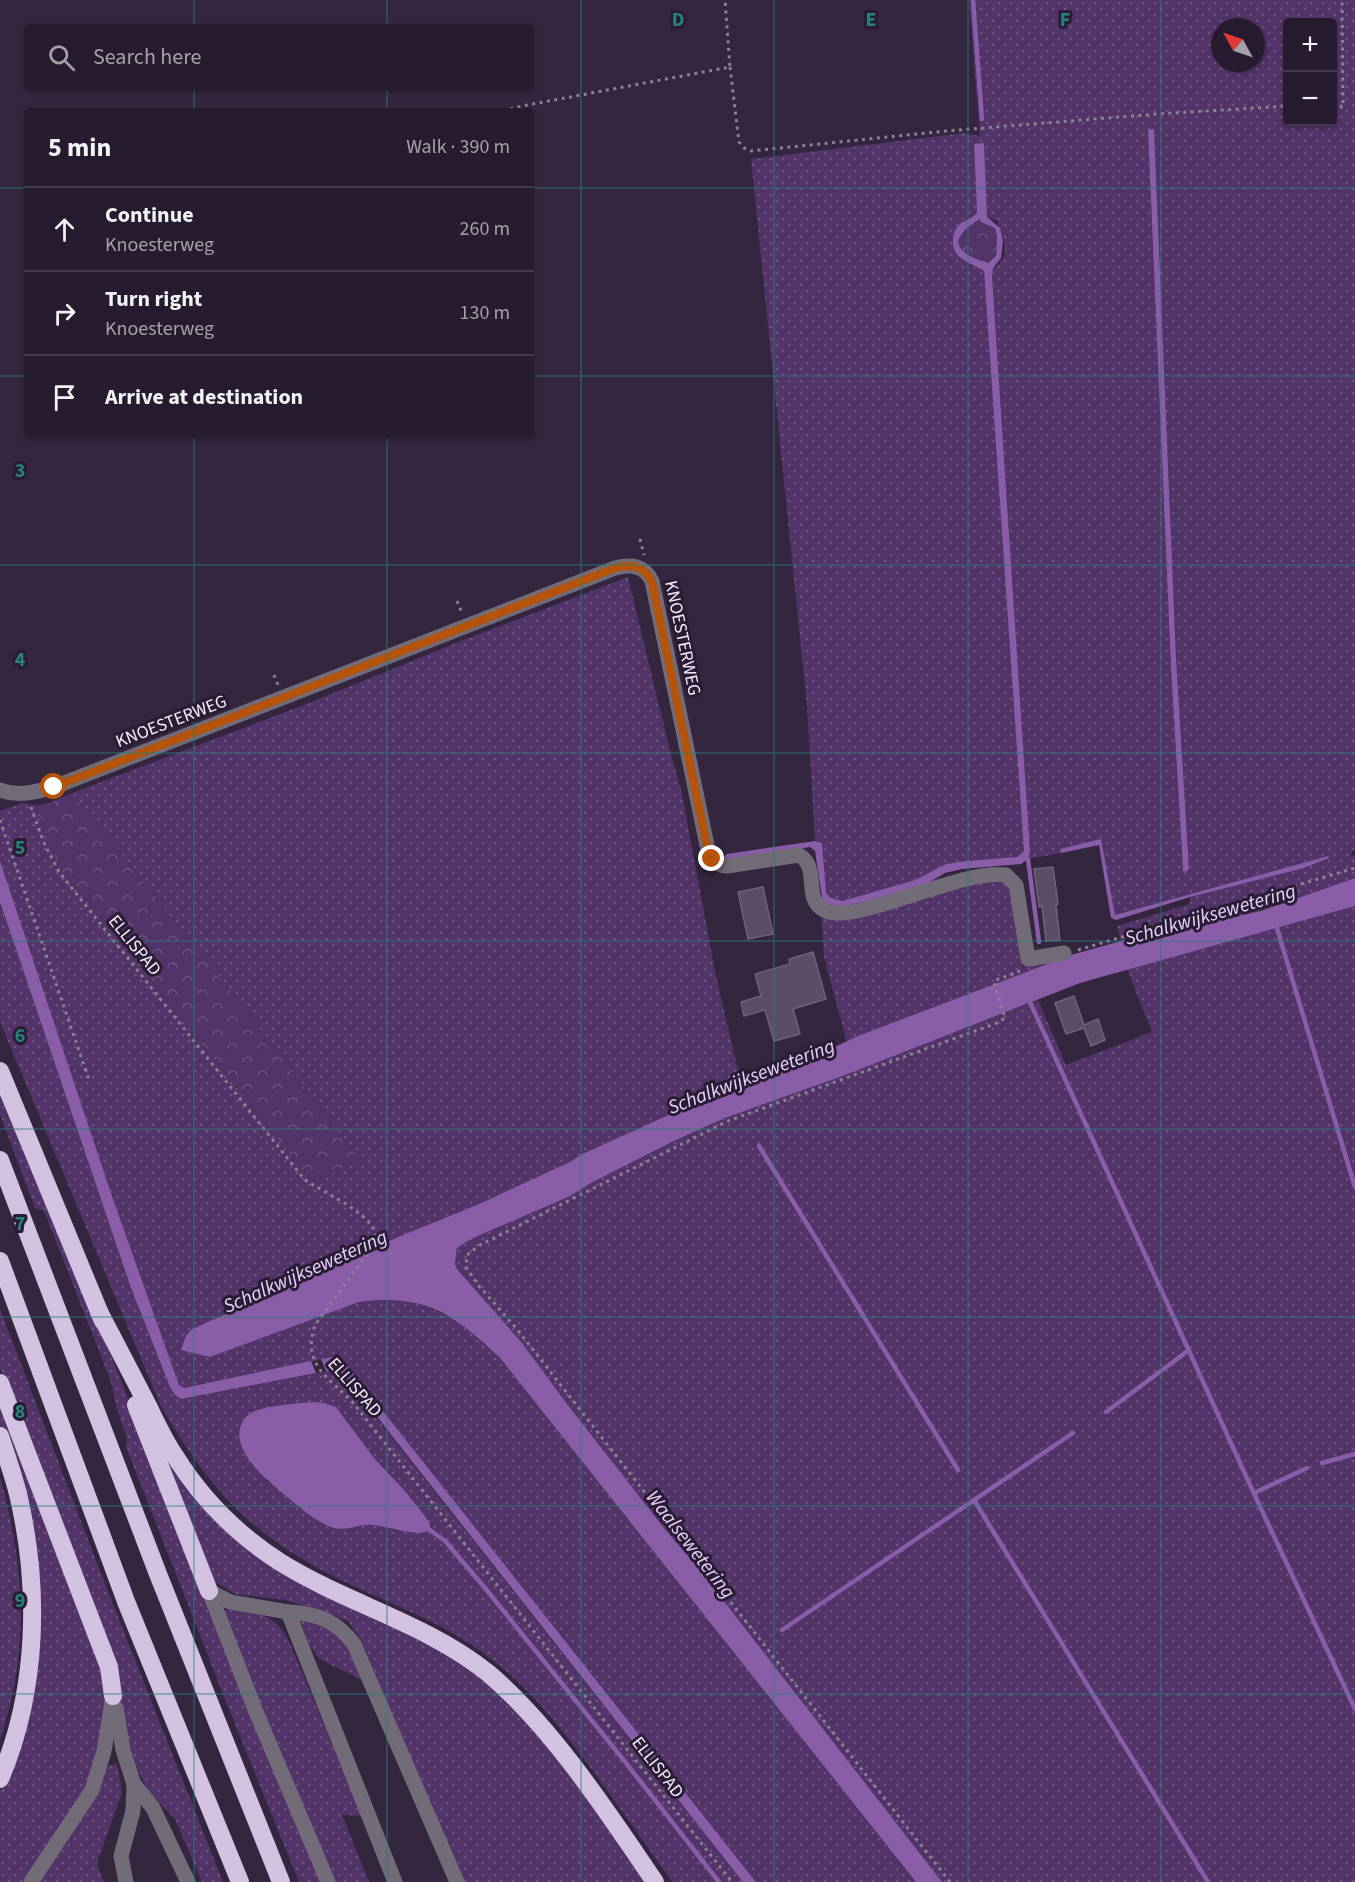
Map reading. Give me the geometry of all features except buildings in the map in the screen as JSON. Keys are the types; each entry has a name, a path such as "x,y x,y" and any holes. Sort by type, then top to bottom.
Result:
{"highway":[{"path":"0,1071 99,1311 209,1591"},
{"path":"0,1160 158,1574 280,1882"},
{"path":"0,1261 127,1604 240,1882"},
{"path":"99,1311 170,1448 205,1497 241,1533 280,1562 337,1592 437,1639 488,1674 519,1702 552,1740 611,1818 655,1882"},
{"path":"0,1383 109,1667 113,1696"},
{"path":"0,1436 18,1493 31,1564 33,1637 24,1703 0,1779"}],"street":[{"name":"KNOESTERWEG","path":"0,790 9,793 28,793 54,787 615,568 634,566 645,570 652,582 709,855 712,859 727,866 799,855 806,860 810,868 812,893 817,905 833,914 850,912 926,892 975,876 994,873 1006,875 1016,885 1028,959"},
{"path":"1028,959 1064,953"},
{"path":"209,1591 230,1602 288,1612 305,1612 327,1619 344,1630 354,1644 457,1882"},
{"path":"209,1591 256,1712 328,1882"},
{"path":"288,1612 396,1882"},
{"path":"113,1696 123,1750 134,1784 133,1811 121,1856 126,1882"},
{"path":"31,1882 92,1790 104,1751 113,1696"},
{"path":"134,1784 153,1808 188,1882"}],"path":[{"path":"725,0 739,142 751,151 987,127 1283,106"},
{"path":"1337,107 1343,107 1342,0"},
{"path":"511,108 730,67"},
{"name":"ELLISPAD","path":"28,793 43,841 59,872 304,1179 315,1188 357,1211 370,1222 376,1234 374,1245 317,1322 311,1336 314,1359 322,1374 354,1404 732,1882"},
{"path":"0,820 89,1080"},
{"path":"1064,953 1117,940 1355,868"},
{"path":"950,1882 871,1778 760,1641 674,1527 516,1328 478,1285 466,1267 466,1261 467,1255 480,1245 728,1121 997,1023 1005,1018 994,983 996,980 1026,969 1028,959"}],"green space":[{"path":"969,0 1355,0 1355,850 1352,851 1351,857 1355,855 1355,878 1261,911 1121,941 1117,926 1190,904 1190,897 1304,868 1329,858 1328,856 1115,915 1101,840 1060,849 1061,853 1028,859 1030,851 992,276 993,268 1003,258 1005,246 997,221 987,217 983,143 974,145 977,213 968,221 957,255 968,264 984,271 1025,850 1017,857 946,864 915,880 842,901 829,897 826,892 822,843 815,841 807,706 751,159 964,133 980,136","holes":["1148,130 1154,130 1176,658 1189,869 1186,872 1183,870 1171,669"]},
{"path":"980,219 981,222 995,227 997,236 996,256 988,263 965,255 958,244 962,234"},
{"path":"628,577 681,789 715,971 741,1084 580,1155 572,1161 479,1204 398,1237 192,1329 305,1321 359,1302 393,1299 416,1302 455,1319 500,1358 916,1882 756,1882 348,1367 340,1360 333,1357 184,1388 179,1385 112,1196 0,861 0,811 22,803 34,805 59,867 313,1182 360,1160 238,1000 72,793 304,705 466,639"},
{"path":"72,793 238,1000 360,1160 313,1182 59,867 34,805 47,804"},
{"path":"995,875 1011,890 1023,967 1044,961 1058,961 858,1036 847,1043 824,957 821,912"},
{"path":"0,902 131,1288 175,1395 181,1399 334,1370 341,1373 743,1882 672,1882 570,1740 505,1670 471,1645 432,1622 349,1584 300,1558 251,1523 231,1503 194,1458 160,1404 0,1022","holes":["324,1403 336,1407 374,1458 406,1492 430,1524 388,1527 369,1524 341,1529 331,1527 302,1509 266,1480 267,1409"]},
{"path":"1355,906 1355,1882 942,1882 699,1569 567,1404 522,1343 457,1269 455,1264 457,1248 471,1239 568,1197 591,1183 725,1118 843,1076 1038,1000 1066,1065 1152,1032 1127,969"},
{"path":"0,1082 323,1882 299,1882 227,1704 126,1447 127,1438 117,1410 110,1379 44,1211 35,1208 0,1115"},
{"path":"0,1309 105,1584 223,1882 202,1882 175,1819 147,1790 135,1762 123,1727 120,1701 0,1368"},
{"path":"0,1395 99,1660 106,1690 103,1731 89,1778 81,1796 23,1882 0,1882 0,1791 12,1763 29,1701 24,1502 0,1425"},
{"path":"167,1455 229,1530 440,1646 493,1683 533,1726 649,1882 463,1882 361,1640 348,1621 285,1600 235,1594 214,1581 162,1457"},
{"path":"0,1477 15,1544 21,1609 16,1674 10,1707 0,1740"},
{"path":"224,1610 262,1615 276,1624 289,1641 362,1816 342,1815 369,1882 333,1882 260,1709"},
{"path":"303,1618 341,1635 363,1677 360,1679 321,1660 306,1637 300,1621"},
{"path":"117,1764 122,1793 98,1860 98,1867 104,1882 37,1882 106,1766"}],"shaded area":[{"path":"1154,129 1176,658 1189,869 1186,872 1183,871 1171,669 1148,130"},
{"path":"984,143 987,217 1000,228 1003,241 1001,258 993,268 992,276 1030,851 1028,859 1021,864 962,869 945,873 907,892 841,907 823,903 815,851 810,847 725,860 722,858 727,854 815,841 822,843 826,892 829,897 842,901 915,880 946,864 1017,857 1024,851 984,271 959,256 953,240 959,225 977,213 974,144","holes":["980,219 981,222 995,228 997,236 996,256 988,263 968,255 959,245 959,239 969,226"]},
{"path":"1101,839 1115,915 1328,856 1329,858 1304,868 1190,897 1116,920 1111,918 1099,845 1061,853 1060,849"},
{"path":"0,861 112,1196 179,1385 184,1388 311,1361 316,1373 181,1399 170,1387 131,1288 0,902"},
{"path":"1355,878 1355,906 1080,983 843,1076 725,1118 674,1141 568,1197 471,1239 457,1248 455,1264 457,1269 522,1343 567,1404 699,1569 942,1882 916,1882 500,1358 468,1329 437,1310 420,1304 382,1300 359,1302 210,1357 181,1350 186,1336 192,1329 398,1237 479,1204 572,1161 580,1155 720,1092 824,1052 858,1036 1071,955 1121,941 1261,911"},
{"path":"333,1357 348,1367 756,1882 743,1882 348,1380 334,1370 326,1371 321,1359"},
{"path":"314,1402 336,1407 374,1458 424,1515 430,1524 430,1530 414,1533 372,1525 345,1529 331,1527 302,1509 258,1471 249,1460 239,1437 241,1426 248,1415 269,1407"}],"waterway":[{"path":"973,0 982,119"},
{"path":"1028,859 1039,942"},
{"path":"1275,922 1355,1187"},
{"path":"1029,1000 1256,1498 1355,1709"},
{"path":"759,1146 958,1470"},
{"path":"1106,1412 1189,1350"},
{"path":"782,1630 1073,1433"},
{"path":"1322,1463 1355,1454"},
{"path":"1254,1493 1307,1468"},
{"path":"974,1500 1208,1882"},
{"path":"430,1530 445,1541 485,1588 719,1882"}],"route":[{"path":"54,787 615,568 634,566 645,570 652,582 709,855 712,859"}],"water label":[{"name":"Schalkwijksewetering","path":"1210,914"},
{"name":"Schalkwijksewetering","path":"751,1076"},
{"name":"Schalkwijksewetering","path":"305,1271"},
{"name":"Waalsewetering","path":"691,1544"}]}
